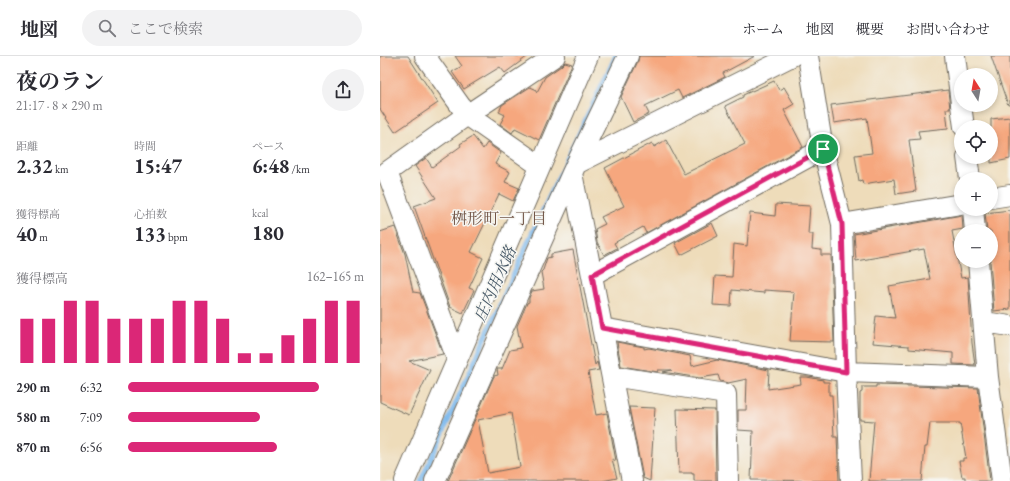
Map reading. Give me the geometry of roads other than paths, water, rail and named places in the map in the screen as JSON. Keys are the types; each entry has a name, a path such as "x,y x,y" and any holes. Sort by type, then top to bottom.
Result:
{"street":[{"path":"425,56 468,115 540,166"},
{"path":"457,359 387,172 555,56"},
{"path":"405,481 588,56"},
{"path":"435,481 574,169 628,56"},
{"path":"574,169 792,56"},
{"path":"808,56 823,149 842,224 851,481"},
{"path":"955,56 956,68"},
{"path":"592,275 823,149"},
{"path":"574,169 592,275 632,481"},
{"path":"998,197 1010,195"},
{"path":"842,224 954,205"},
{"path":"979,268 988,376 1002,481"},
{"path":"984,322 1010,326"},
{"path":"602,328 846,372 988,376"},
{"path":"612,376 726,394 728,481"}],"waterway":[{"name":"庄内用水路","path":"421,481 532,234 616,56"}],"district":[{"name":"桝形町一丁目","path":"499,218"}]}
